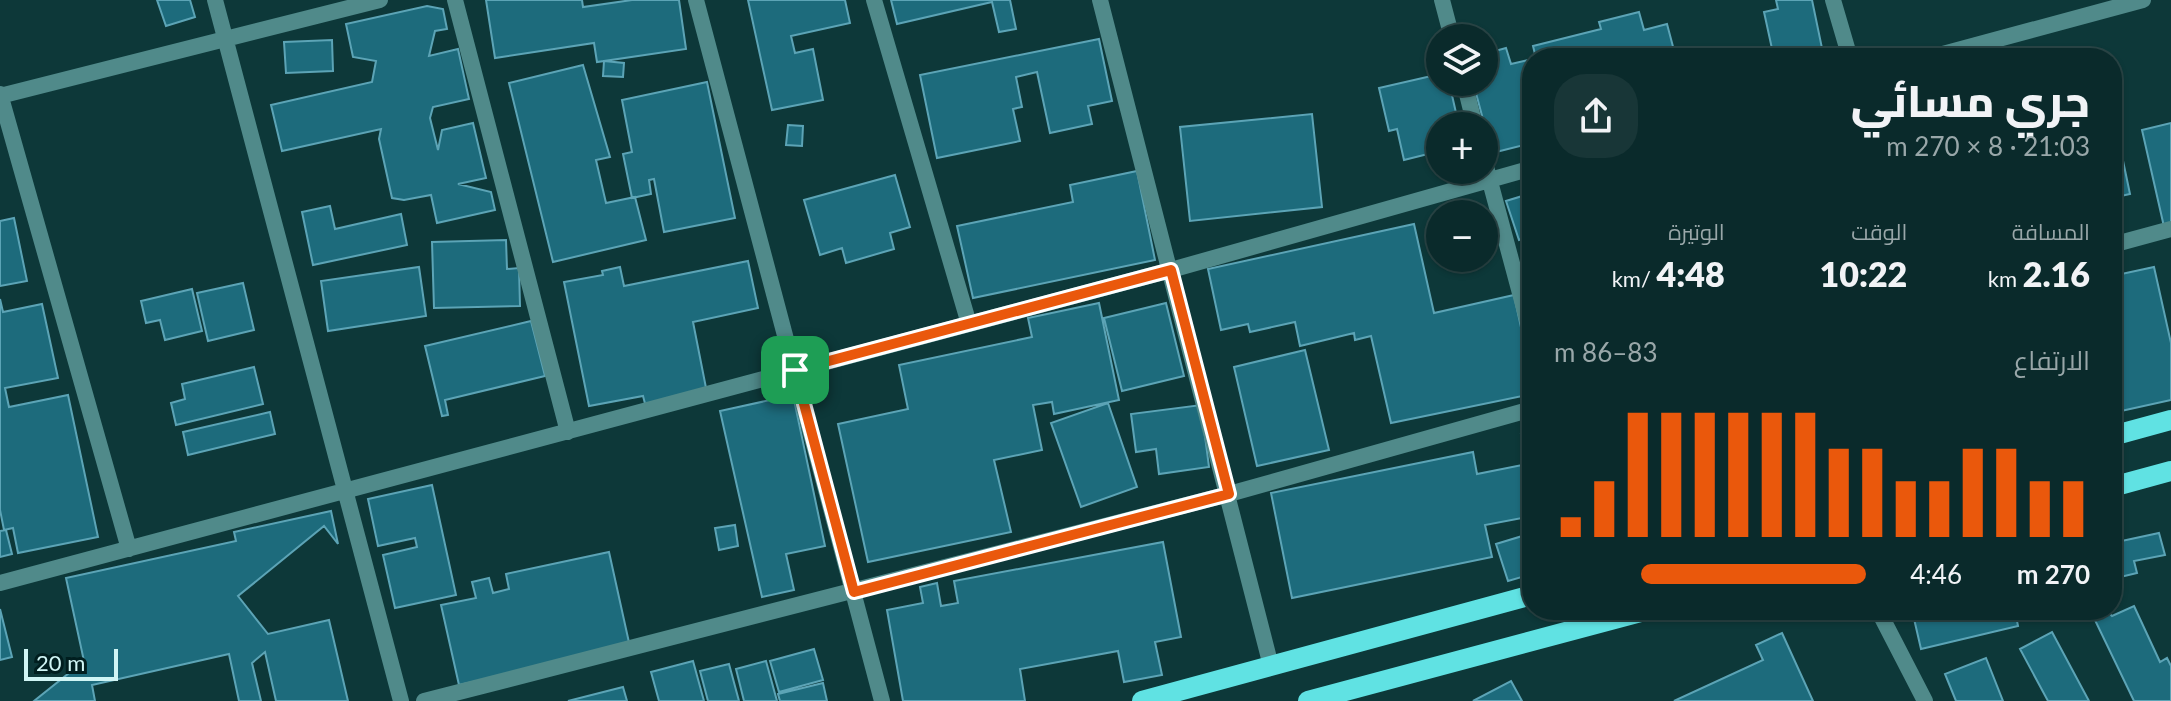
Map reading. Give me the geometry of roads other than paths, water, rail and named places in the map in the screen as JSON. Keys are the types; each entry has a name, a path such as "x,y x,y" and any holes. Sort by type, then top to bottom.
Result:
{"main road":[{"path":"2122,433 2171,420"},
{"path":"2122,484 2171,471"},
{"path":"1142,701 1522,598"},
{"path":"1308,701 1611,620"}],"street":[{"path":"215,0 401,701"},
{"path":"129,549 0,95 380,0"},
{"path":"455,0 568,432"},
{"path":"696,0 882,701"},
{"path":"874,0 969,324"},
{"path":"1100,0 1271,666"},
{"path":"1442,0 1448,24"},
{"path":"1833,0 1847,48"},
{"path":"1965,48 2143,0"},
{"path":"1498,178 1522,171"},
{"path":"0,583 1171,270 1476,184"},
{"path":"1491,184 1522,300"},
{"path":"2122,242 2171,229"},
{"path":"424,701 1229,494 1522,412"},
{"path":"1883,620 1925,701"}]}
